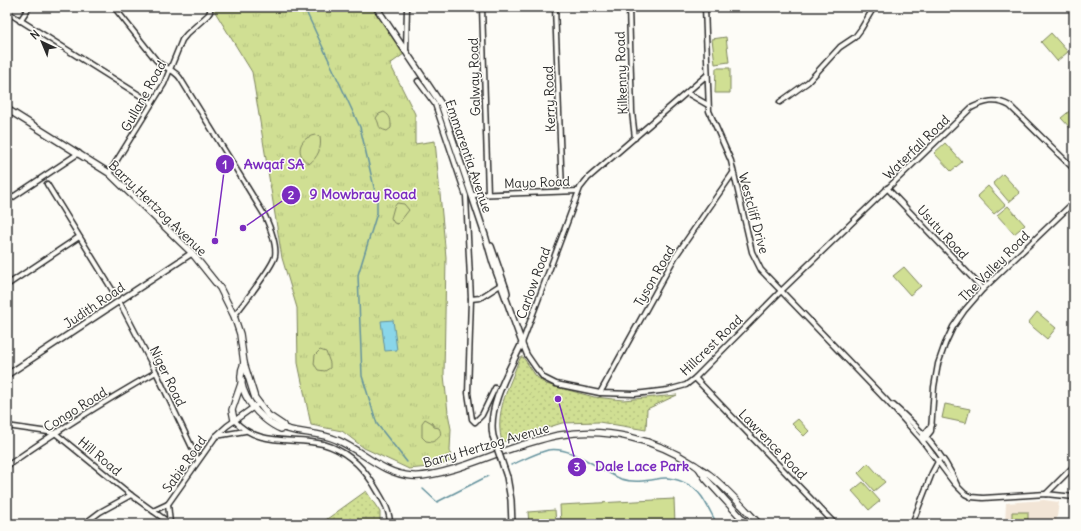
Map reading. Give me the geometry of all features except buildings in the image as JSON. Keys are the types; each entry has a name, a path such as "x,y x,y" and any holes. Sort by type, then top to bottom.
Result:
{"main road":[{"name":"Barry Hertzog Avenue","path":"7,109 109,173 192,253 220,288 234,316 242,342 244,363 252,392 258,404 268,414 283,425 284,428"},
{"name":"Barry Hertzog Avenue","path":"244,363 241,368 242,381 246,395 253,407 269,423 281,429 284,428 333,438 350,446 381,467 398,473 411,476 429,475 544,438 561,435 582,433 619,435 640,439 669,450 699,468 710,475 724,488 759,524"},
{"path":"234,420 232,410 242,381"},
{"name":"Barry Hertzog Avenue","path":"699,468 747,524"}],"street":[{"path":"20,21 29,7"},
{"path":"114,7 156,60 180,78 265,216 271,231 275,249 275,257 234,316"},
{"name":"Gullane Road","path":"109,173 164,84 184,37 210,13 210,7"},
{"name":"Emmarentia Avenue","path":"376,7 441,104 472,194 486,242 522,343"},
{"path":"406,51 407,7"},
{"name":"Galway Road","path":"482,7 488,194"},
{"name":"Kerry Road","path":"556,7 562,191"},
{"name":"Kilkenny Road","path":"629,7 632,112 635,138"},
{"name":"Westcliff Drive","path":"705,7 708,105 710,116 729,157 752,252 761,270 923,438 958,487 965,494 978,498 1046,494 1074,497"},
{"path":"780,102 808,82 842,45 861,29 874,7"},
{"path":"7,12 152,103"},
{"name":"Carlow Road","path":"512,524 511,500 507,476 493,436 492,420 496,403 537,305 578,191 588,178 687,94 707,75"},
{"path":"418,81 435,104 440,123 466,196 471,299 468,393 472,419 475,422 482,415 495,388"},
{"path":"687,94 708,105"},
{"name":"Waterfall Road","path":"781,290 971,108 980,103 993,100 1010,106 1074,169"},
{"path":"7,201 78,153"},
{"name":"Tyson Road","path":"600,393 675,257 733,174"},
{"path":"47,184 113,291"},
{"name":"Usutu Road","path":"888,188 983,289"},
{"name":"Mayo Road","path":"472,194 578,191"},
{"name":"The Valley Road","path":"923,438 932,425 934,387 938,364 949,334 958,319 983,289 1074,202"},
{"path":"7,285 79,237"},
{"name":"Judith Road","path":"7,375 192,253"},
{"path":"471,299 480,298 502,284"},
{"name":"Hillcrest Road","path":"522,343 531,362 547,380 556,384 600,393 635,394 668,390 680,387 695,378 781,290"},
{"name":"Niger Road","path":"119,302 156,372 198,460"},
{"name":"Congo Road","path":"7,466 55,433 156,372"},
{"name":"Lawrence Road","path":"695,378 835,524"},
{"name":"Sabie Road","path":"153,511 168,504 216,436 234,420 258,404"},
{"path":"234,420 245,431 254,435 272,440 325,445 344,454 360,466 372,482 387,509 390,524"},
{"path":"7,426 55,433"},
{"name":"Sabie Road","path":"216,436 245,431"},
{"name":"Hill Road","path":"55,433 131,495 171,523"},
{"path":"912,524 940,460"},
{"path":"1046,494 1074,466"},
{"path":"84,524 100,512 131,495"},
{"name":"Sabie Road","path":"168,504 171,523"}],"shaded area":[{"path":"1044,500 1059,502 1056,524 1005,524 1006,503"}],"green space":[{"path":"212,7 374,7 404,54 390,64 415,114 415,144 435,141 446,257 444,375 451,429 451,461 438,466 409,469 364,448 342,431 311,425 298,363 297,308 282,258 252,72"},
{"path":"1051,33 1068,52 1057,61 1041,42"},
{"path":"726,37 729,62 715,64 712,39"},
{"path":"716,68 730,68 730,93 715,93"},
{"path":"1072,109 1074,111 1074,132 1061,118"},
{"path":"384,112 391,120 391,128 387,131 380,128 376,118 379,114"},
{"path":"315,135 320,137 320,149 315,158 309,164 302,156 300,147 305,140"},
{"path":"945,143 962,162 951,171 934,153"},
{"path":"1003,174 1020,193 1009,202 993,183"},
{"path":"988,186 1005,205 994,214 977,196"},
{"path":"397,203 404,204 409,210 398,224 394,223 391,218 394,207"},
{"path":"1008,206 1025,225 1014,234 997,215"},
{"path":"904,267 921,286 910,295 893,276"},
{"path":"1037,312 1056,328 1047,339 1028,323"},
{"path":"320,350 326,352 330,363 330,368 325,371 318,370 314,364 315,355"},
{"path":"521,357 523,357 536,376 546,384 594,397 623,400 677,395 647,409 646,430 599,422 562,423 502,442 500,434 501,409 517,364"},
{"path":"945,404 970,409 966,423 942,418"},
{"path":"425,419 432,423 434,427 439,428 441,433 437,440 432,442 426,441 422,437 422,423"},
{"path":"798,419 809,431 804,436 792,424"},
{"path":"868,463 885,482 874,491 858,473"},
{"path":"863,482 880,501 869,510 852,491"},
{"path":"366,491 380,512 380,524 320,524"},
{"path":"674,499 675,524 561,524 560,505"},
{"path":"555,510 556,524 529,524 528,512"},
{"path":"1012,512 1028,512 1028,520 1012,519"}],"water":[{"path":"393,320 397,350 385,351 381,321"}],"waterway":[{"path":"304,7 360,127 377,200 377,213 358,275 362,376 377,424 407,462"},
{"path":"511,465 543,451 557,450 576,455 621,479 639,481 670,478 682,482 698,492 717,524"},
{"path":"423,489 437,502 488,476"}],"place":[{"name":"9 Mowbray Road","path":"243,228"},
{"name":"Awqaf SA","path":"215,241"},
{"name":"Dale Lace Park","path":"558,399"}]}
